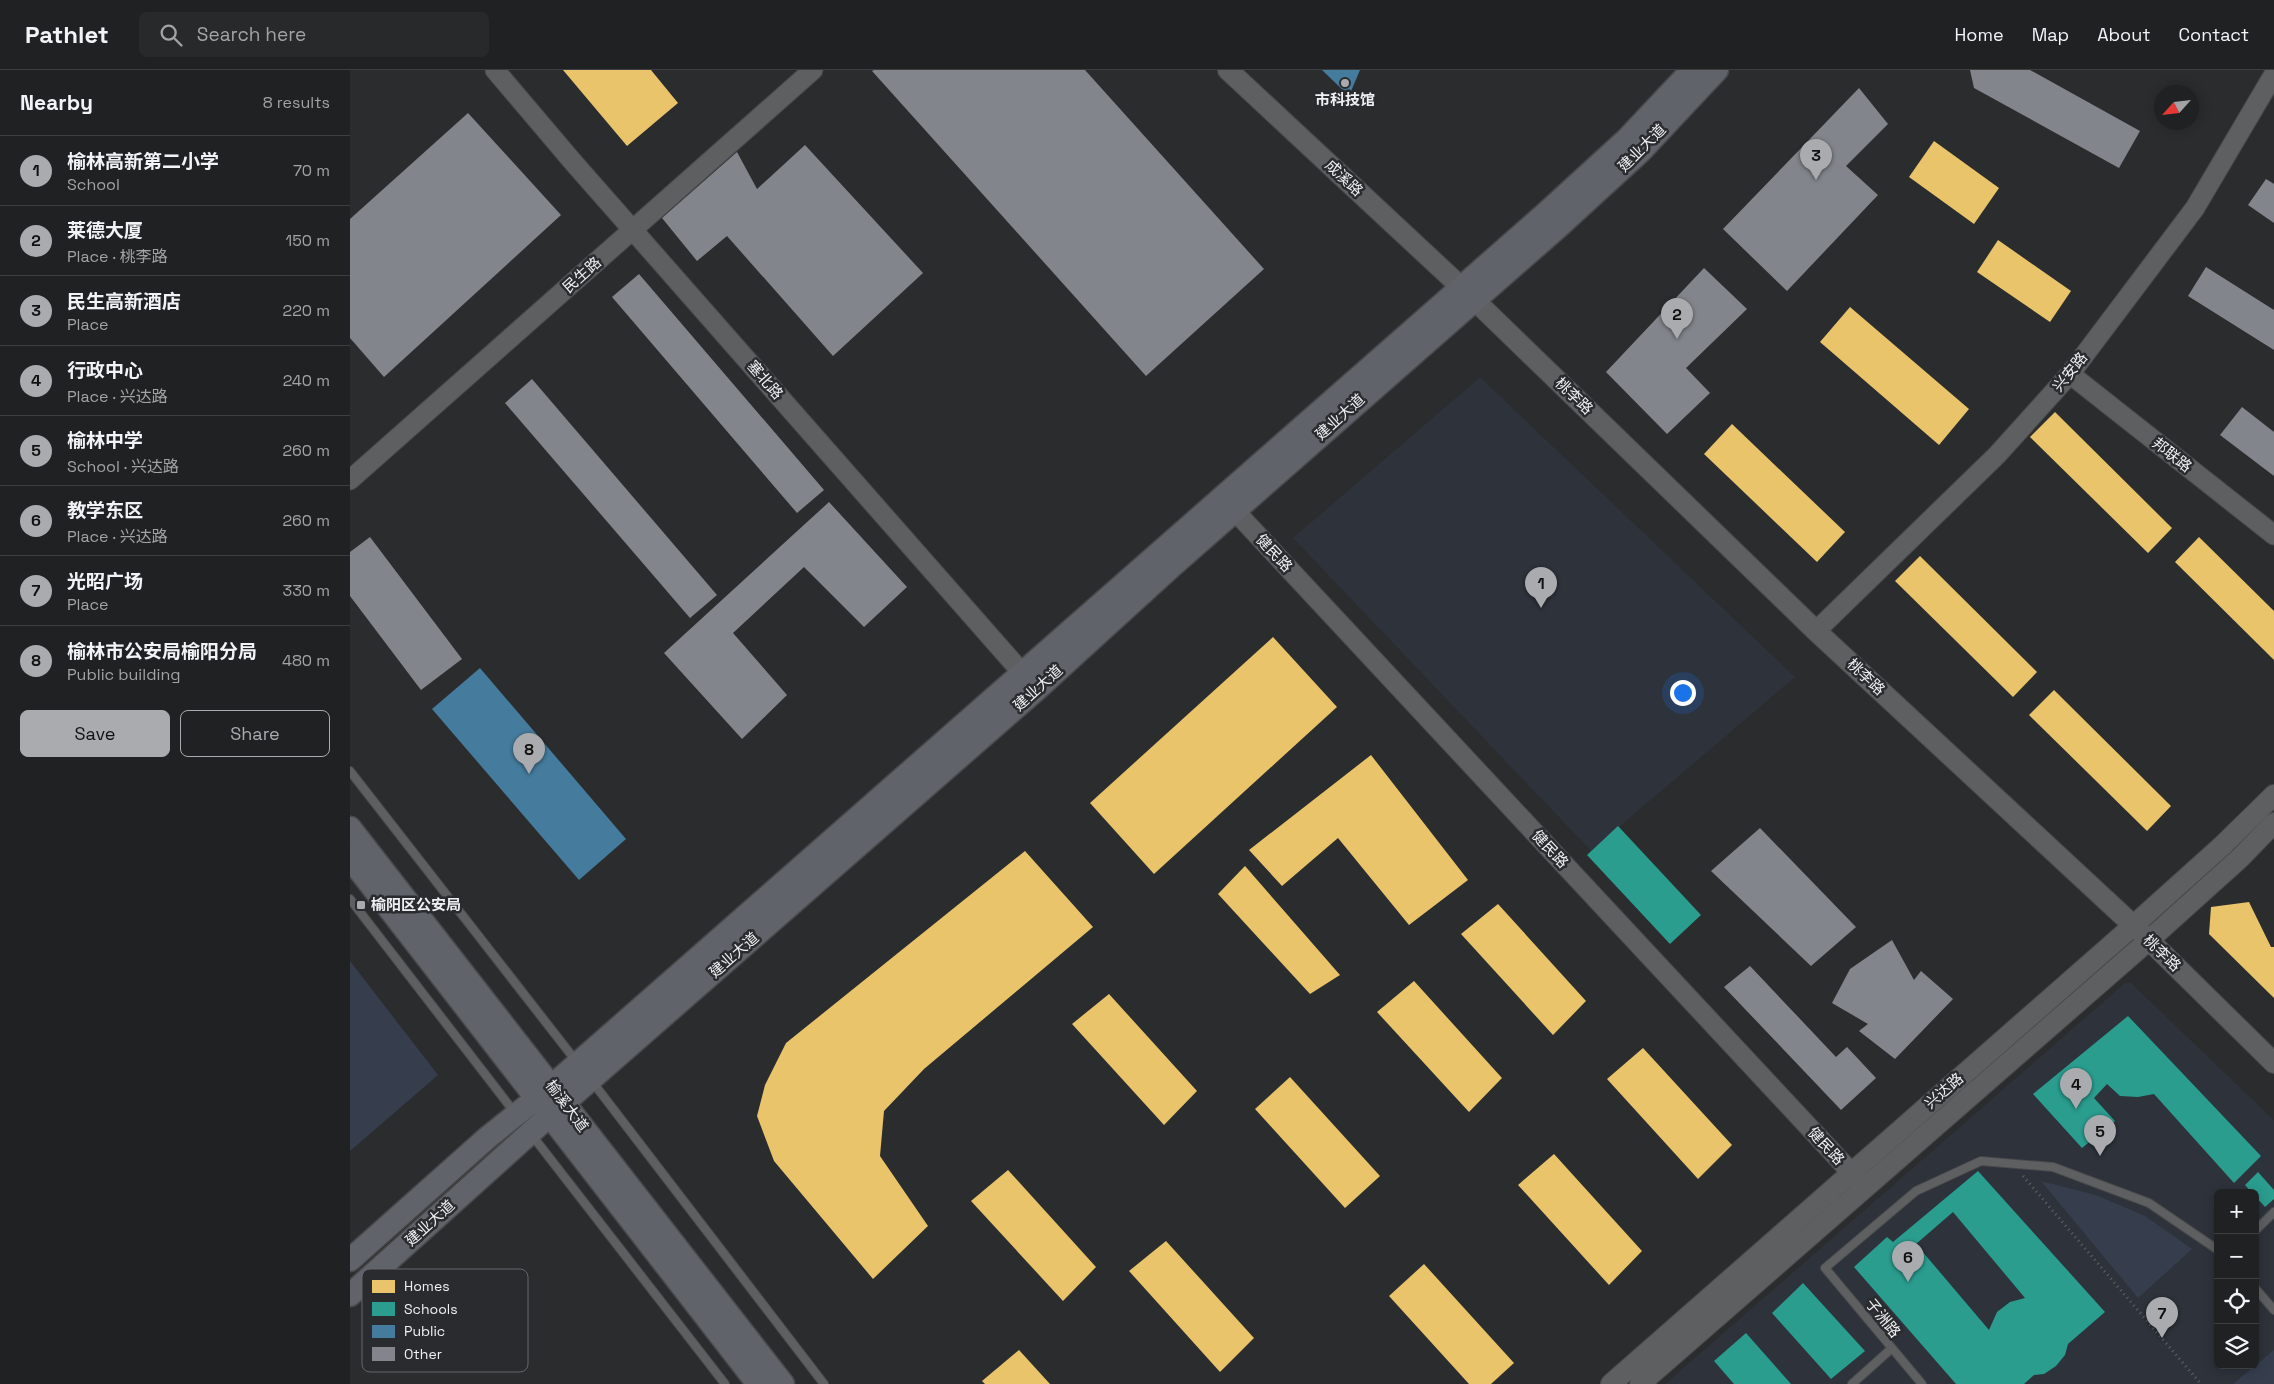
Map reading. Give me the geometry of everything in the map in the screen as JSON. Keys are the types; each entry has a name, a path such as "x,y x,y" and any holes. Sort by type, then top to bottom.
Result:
{"main road":[{"name":"成溪路","path":"1228,70 1467,293"},
{"name":"建业大道","path":"1030,681 1235,511 1467,293 1627,139 1692,70"},
{"name":"建业大道","path":"376,1269 523,1124 1030,681 1467,293 1557,228 1640,152 1717,70"},
{"name":"桃李路","path":"1467,293 1816,631 2149,940 2274,1063"},
{"name":"兴达路","path":"1611,1384 2134,926 2222,846 2274,795"},
{"name":"兴达路","path":"1640,1384 2149,940 2240,858 2274,823"},
{"name":"榆溪大道","path":"350,828 758,1384"},
{"name":"榆溪大道","path":"350,858 783,1384"},
{"name":"建业大道","path":"350,1260 487,1138 523,1124"},
{"name":"建业大道","path":"350,1295 362,1283"}],"street":[{"name":"塞北路","path":"495,70 632,230 1030,681"},
{"name":"民生路","path":"350,480 813,70"},
{"name":"兴安路","path":"1816,631 1997,455 2070,374 2195,208 2274,74"},
{"name":"邦联路","path":"2070,374 2274,535"},
{"name":"健民路","path":"1235,511 1864,1188"}],"lane":[{"path":"350,772 584,1071 824,1384"},
{"path":"350,899 725,1384"},
{"name":"子洲路","path":"1922,1384 1825,1268 1916,1191 1981,1161 2013,1164"},
{"path":"2013,1164 2053,1167 2149,1203 2214,1247"},
{"path":"2259,1227 2274,1212"},
{"path":"2259,1293 2274,1310"},
{"path":"1852,1384 1891,1349"}],"path":[{"path":"2013,1164 2202,1384"}],"shaded area":[{"path":"1480,377 1795,677 1591,851 1293,538"},
{"path":"350,961 438,1075 350,1151"},
{"path":"2125,983 2131,983 2274,1120 2274,1199 2272,1201 2274,1203 2274,1384 1665,1384"},
{"path":"2041,1181 2096,1195 2145,1216 2192,1249 2138,1298"},
{"path":"2274,1350 2274,1384 2233,1384 2251,1369 2259,1369 2259,1362"}],"building: Homes":[{"path":"563,70 651,70 678,103 627,146"},
{"path":"1934,141 1999,188 1974,224 1909,177"},
{"path":"1998,240 2071,291 2050,322 1977,272"},
{"path":"1850,307 1969,409 1939,445 1820,342"},
{"path":"2055,412 2172,528 2148,553 2030,437"},
{"path":"1732,424 1845,532 1817,562 1704,454"},
{"path":"2199,537 2274,611 2274,660 2175,562"},
{"path":"1920,556 2037,672 2013,697 1895,581"},
{"path":"1273,637 1337,707 1154,874 1090,803"},
{"path":"2054,690 2171,806 2147,831 2029,715"},
{"path":"1371,755 1468,880 1409,925 1338,838 1282,886 1249,850"},
{"path":"1025,851 1093,927 924,1069 884,1111 880,1156 928,1226 873,1279 774,1161 757,1116 765,1085 786,1043"},
{"path":"1245,866 1340,975 1310,994 1218,894"},
{"path":"2249,902 2271,947 2274,947 2274,998 2209,934 2211,907"},
{"path":"1498,904 1586,1001 1553,1035 1461,934"},
{"path":"1414,981 1502,1078 1469,1112 1377,1012"},
{"path":"1109,994 1197,1091 1164,1125 1072,1024"},
{"path":"1643,1048 1732,1145 1698,1179 1607,1079"},
{"path":"1290,1077 1380,1176 1345,1208 1255,1109"},
{"path":"1554,1154 1642,1251 1609,1285 1518,1185"},
{"path":"1008,1170 1096,1267 1063,1301 971,1201"},
{"path":"1166,1241 1254,1338 1220,1372 1129,1271"},
{"path":"1424,1264 1514,1363 1491,1384 1469,1384 1389,1296"},
{"path":"1019,1350 1050,1384 985,1384 982,1381"}],"building: Schools":[{"path":"1618,826 1701,915 1670,944 1587,855"},
{"path":"2128,1016 2261,1156 2234,1183 2154,1094 2138,1097 2120,1096 2107,1084 2094,1098 2115,1121 2082,1148 2033,1094"},
{"path":"1978,1171 2105,1312 2068,1344 2065,1355 2056,1366 2044,1374 2034,1375 2024,1384 1956,1384 1854,1267 1887,1237 1893,1242","holes":["1953,1212 2025,1298 2010,1302 1997,1312 1989,1330 1916,1244"]},
{"path":"2258,1172 2274,1190 2274,1199 2265,1207 2259,1200 2259,1189 2248,1189 2245,1185"},
{"path":"1803,1283 1865,1351 1831,1379 1772,1313"},
{"path":"1746,1333 1791,1384 1734,1384 1714,1361"}],"building: Public":[{"name":"市科技馆","path":"1322,70 1360,70 1349,96"},
{"path":"480,668 626,839 579,880 432,709"}],"building: Other":[{"path":"1085,70 1264,269 1146,376 872,71"},
{"path":"1970,70 2030,70 2140,131 2119,168 1974,88"},
{"path":"1859,88 1888,124 1846,166 1878,195 1787,291 1723,229"},
{"path":"468,113 561,215 384,377 350,338 350,219"},
{"path":"805,145 923,273 833,356 727,236 697,261 662,218 737,152 757,189"},
{"path":"2266,179 2274,184 2274,223 2248,205"},
{"path":"2206,267 2274,310 2274,350 2188,296"},
{"path":"1704,268 1747,309 1686,368 1710,393 1667,434 1606,372"},
{"path":"639,274 824,490 797,513 612,297"},
{"path":"532,379 717,595 690,618 505,403"},
{"path":"2242,407 2274,432 2274,476 2220,435"},
{"path":"829,502 907,587 864,627 804,567 733,633 787,695 742,739 664,653"},
{"path":"370,537 462,659 421,690 350,596 350,552"},
{"path":"1760,828 1856,927 1811,966 1711,871"},
{"path":"1892,940 1914,980 1921,971 1953,999 1895,1059 1859,1031 1868,1024 1832,1003 1850,969"},
{"path":"1750,966 1836,1057 1847,1047 1876,1078 1841,1110 1724,987"}],"place":[{"name":"市科技馆","path":"1345,83"},
{"name":"民生高新酒店","path":"1816,180"},
{"name":"莱德大厦","path":"1677,339"},
{"name":"榆林高新第二小学","path":"1541,608"},
{"name":"榆林市公安局榆阳分局","path":"529,774"},
{"name":"榆阳区公安局","path":"361,905"},
{"name":"行政中心","path":"2076,1109"},
{"name":"榆林中学","path":"2100,1156"},
{"name":"教学东区","path":"1908,1282"},
{"name":"光昭广场","path":"2162,1338"}]}
